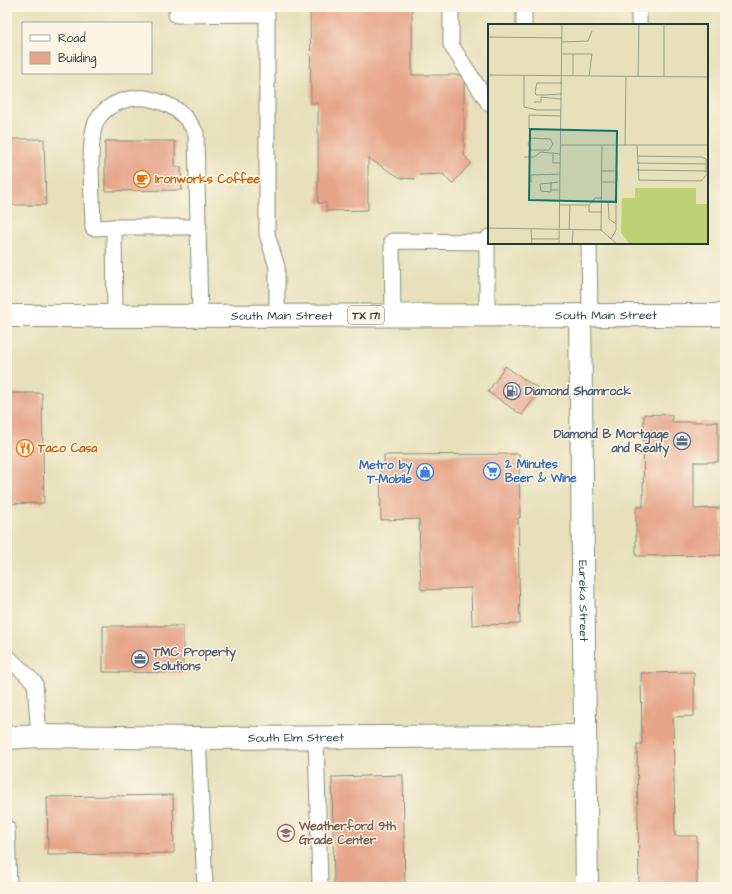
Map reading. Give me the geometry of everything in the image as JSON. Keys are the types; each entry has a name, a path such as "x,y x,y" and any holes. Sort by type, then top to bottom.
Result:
{"street":[{"name":"South Main Street","path":"7,316 725,314"},
{"name":"Eureka Street","path":"585,315 584,736 587,887"},
{"name":"South Elm Street","path":"7,738 39,736 198,738 584,736"}],"lane":[{"path":"451,7 451,45 488,102"},
{"path":"524,7 524,24"},
{"path":"635,7 639,10 639,24"},
{"path":"176,15 267,14 267,234 277,267 277,315"},
{"path":"199,227 93,228 92,136 97,120 107,107 122,101 139,97 156,100 174,108 188,118 196,133 199,227 200,316"},
{"path":"114,227 115,316"},
{"path":"393,315 392,241 488,240 487,314"},
{"path":"585,315 589,244"},
{"path":"7,656 35,682 39,736"},
{"path":"316,737 320,887"},
{"path":"198,738 205,887"},
{"path":"7,828 9,887"}],"building":[{"path":"310,7 412,7 412,75 460,75 464,82 464,155 471,163 452,184 443,174 419,175 415,179 401,178 368,158 368,210 326,211 326,203 318,203 318,103 311,103"},
{"path":"7,139 44,139 46,205 7,205"},
{"path":"105,141 175,141 175,167 181,167 182,190 105,191"},
{"path":"505,366 540,390 522,415 488,392"},
{"name":"Taco Casa","path":"7,393 42,393 44,503 7,504"},
{"path":"644,414 672,415 672,422 718,422 718,462 694,462 694,509 721,508 722,555 636,556 636,507 643,507"},
{"path":"519,454 520,518 518,518 520,624 472,625 471,588 421,590 419,519 381,520 380,464 384,464 384,455"},
{"path":"103,626 183,626 183,673 103,672"},
{"path":"694,672 694,716 673,717 675,836 697,836 697,887 639,887 637,744 642,744 641,673"},
{"path":"403,775 405,887 334,887 332,777"},
{"path":"173,795 174,853 48,855 47,797"}],"place":[{"name":"Ironworks Coffee","path":"142,179"},
{"name":"Diamond Shamrock","path":"512,391"},
{"name":"Diamond B Mortgage and Realty","path":"682,441"},
{"name":"Taco Casa","path":"25,448"},
{"name":"2 Minutes Beer & Wine","path":"492,471"},
{"name":"Metro by T-Mobile","path":"425,472"},
{"name":"TMC Property Solutions","path":"140,659"},
{"name":"Weatherford 9th Grade Center","path":"286,833"}]}
